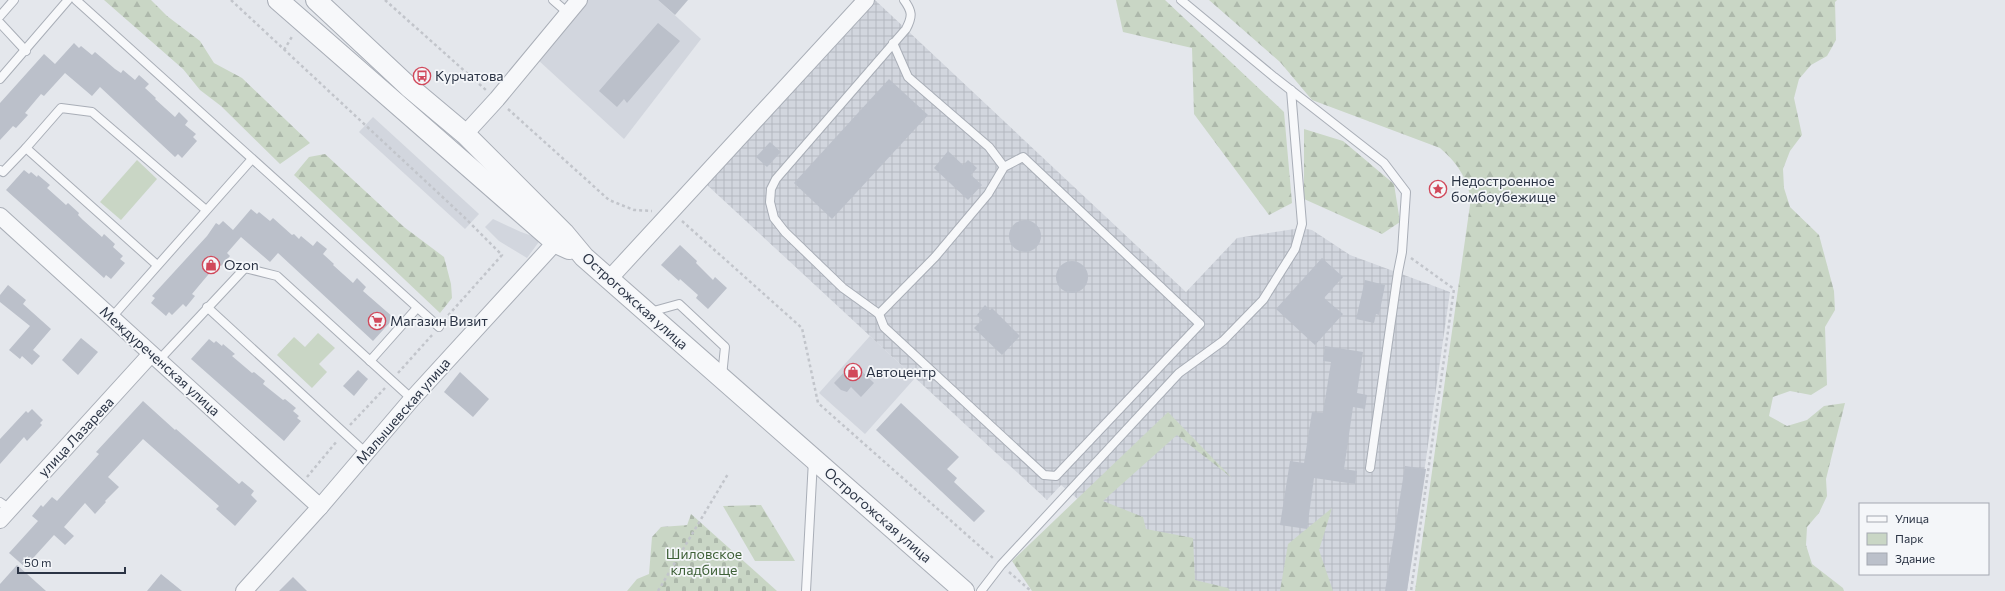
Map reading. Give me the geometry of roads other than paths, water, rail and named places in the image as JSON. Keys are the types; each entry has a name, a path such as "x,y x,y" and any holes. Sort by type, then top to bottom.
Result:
{"street":[{"path":"278,0 560,238"},
{"path":"316,0 409,87 465,134 560,238"},
{"path":"465,134 497,99 579,0"},
{"path":"610,278 866,0"},
{"name":"Междуреченская улица","path":"0,216 320,507"},
{"name":"Острогожская улица","path":"560,238 610,278 964,591"},
{"name":"Малышевская улица","path":"244,591 320,507 412,399 560,238"},
{"name":"улица Лазарева","path":"3,510 155,357"}],"lane":[{"path":"0,16 14,0"},
{"path":"0,79 68,0"},
{"path":"76,0 438,327"},
{"path":"553,0 568,13"},
{"path":"879,314 935,257 988,194 1004,167 1023,157 1200,324 1056,476 1044,476 884,327 879,314 842,288 785,232 774,218 770,202 771,189 776,179 911,20 911,11 904,0"},
{"path":"1182,0 1291,90 1384,163 1406,192 1402,252 1370,468"},
{"path":"0,24 26,50"},
{"path":"893,43 908,77 989,147 1004,167"},
{"path":"980,591 1001,565 1179,373 1223,341 1262,300 1295,249 1302,224 1291,90"},
{"path":"0,170 3,172 61,108 92,112 206,210"},
{"path":"26,148 158,265"},
{"path":"112,317 252,159"},
{"path":"155,357 245,268 277,276 412,399"},
{"path":"648,313 679,304 725,347 722,377"},
{"path":"207,307 366,454"},
{"path":"370,361 417,308"},
{"path":"806,591 813,458"}],"place":[{"name":"Курчатова","path":"422,76"},
{"name":"Недостроенное бомбоубежище","path":"1438,189"},
{"name":"Ozon","path":"211,265"},
{"name":"Магазин Визит","path":"377,321"},
{"name":"Автоцентр","path":"853,372"}],"park label":[{"name":"Шиловское кладбище","path":"704,562"}]}
